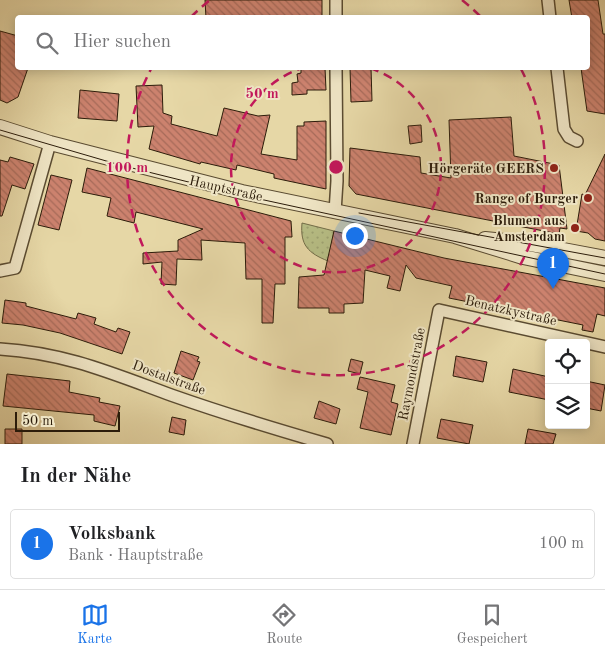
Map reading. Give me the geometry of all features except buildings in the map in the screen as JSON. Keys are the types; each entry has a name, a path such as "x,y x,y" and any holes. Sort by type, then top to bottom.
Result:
{"street":[{"path":"336,0 336,15"},
{"path":"548,0 550,15"},
{"path":"335,212 337,181 336,70"},
{"path":"557,70 564,129 569,137 577,141"},
{"name":"Hauptstraße","path":"0,127 50,143 242,192 456,236 526,243 605,258"},
{"path":"0,271 15,268 50,143"},
{"name":"Hauptstraße","path":"456,236 523,257 605,274"},
{"name":"Benatzkystraße","path":"439,310 605,347"},
{"name":"Raymondstraße","path":"413,444 439,310"},
{"name":"Dostalstraße","path":"0,349 59,356 87,363 172,395 327,444"}],"green space":[{"path":"302,223 334,231 328,261 315,255 304,243"}],"tram line":[{"path":"0,130 120,165 241,195 605,274"},
{"path":"359,213 605,258"}],"place":[{"name":"Hörgeräte GEERS","path":"554,168"},
{"name":"Range of Burger","path":"588,198"},
{"name":"Blumen aus Amsterdam","path":"575,228"},
{"name":"Volksbank","path":"553,289"}]}
